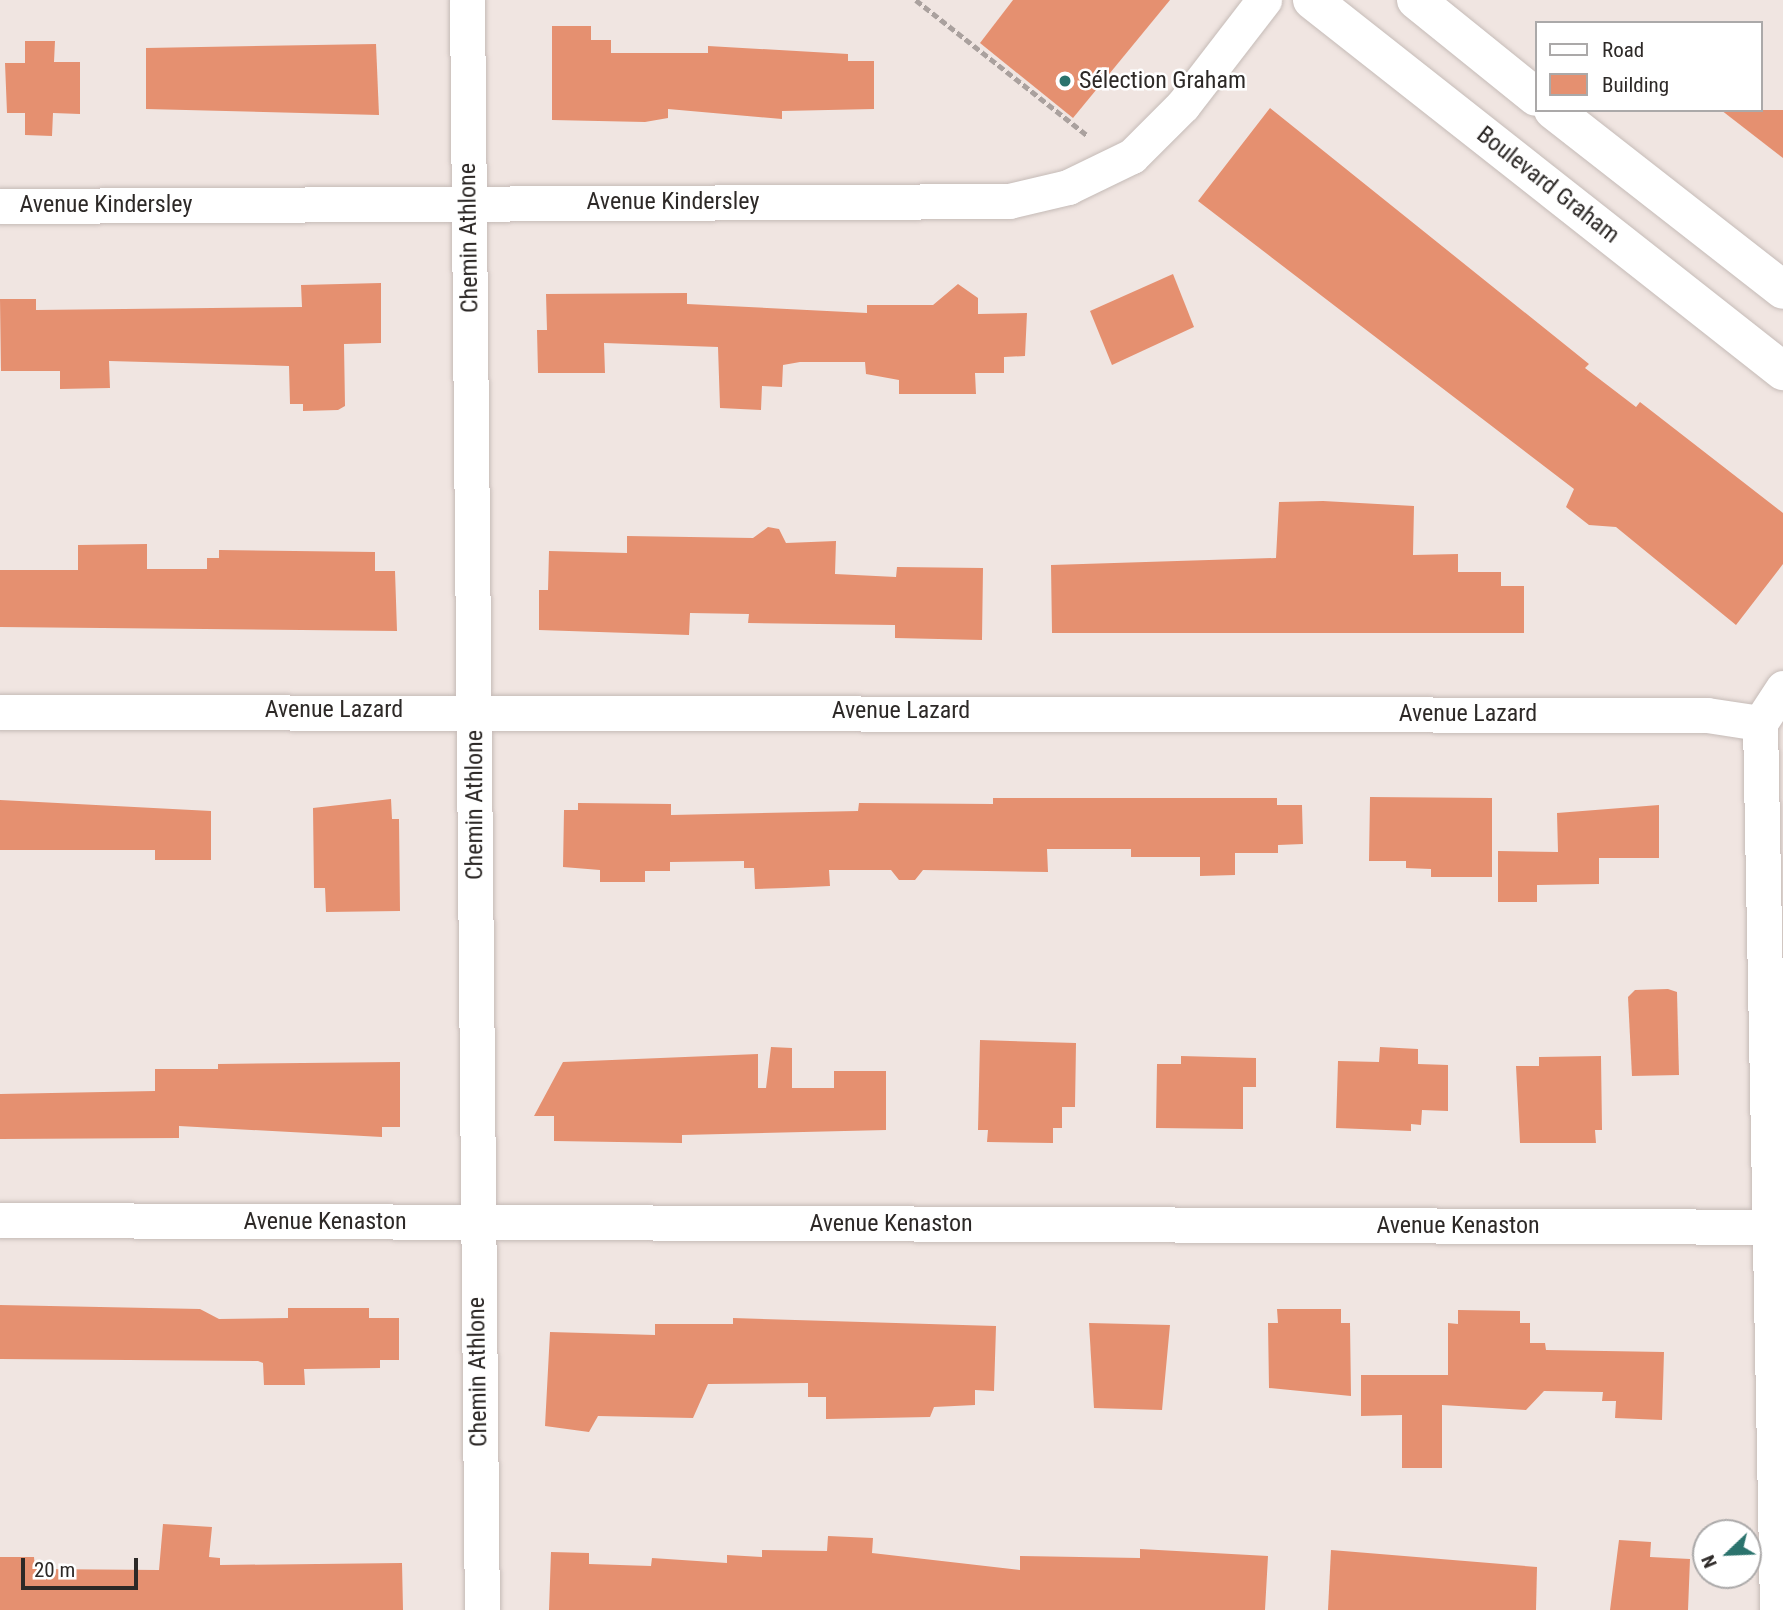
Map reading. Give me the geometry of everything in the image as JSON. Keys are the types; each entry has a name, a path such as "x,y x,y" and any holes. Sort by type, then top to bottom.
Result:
{"street":[{"name":"Chemin Athlone","path":"467,0 475,710 475,1222 482,1610"},
{"name":"Avenue Kindersley","path":"0,206 1009,201 1041,195 1112,168 1150,141 1264,0"},
{"name":"Boulevard Graham","path":"1312,0 1783,371"},
{"path":"1416,0 1534,95"},
{"path":"1556,112 1783,290"},
{"path":"1777,1610 1777,1227 1760,723 1783,688"},
{"name":"Avenue Lazard","path":"0,712 475,710 1707,715 1760,723"},
{"name":"Avenue Kenaston","path":"0,1220 1777,1227"}],"path":[{"path":"916,0 1092,140"}],"building":[{"name":"Sélection Graham","path":"1013,0 1170,0 1073,118 980,43"},
{"path":"552,26 591,26 591,40 611,40 611,53 708,53 708,46 848,54 848,61 874,61 874,109 782,111 782,119 668,109 668,118 645,122 552,120"},
{"path":"25,41 55,41 54,62 80,62 80,114 53,113 52,136 25,135 25,113 7,113 5,63 25,63"},
{"path":"376,44 379,115 146,109 146,48"},
{"path":"1270,108 1589,364 1585,368 1636,407 1640,402 1783,513 1783,564 1736,625 1616,527 1589,525 1566,507 1574,489 1198,201"},
{"path":"1783,110 1783,158 1724,112"},
{"path":"1173,274 1194,327 1112,365 1090,311"},
{"path":"381,283 381,343 344,344 345,406 338,410 303,411 303,404 290,404 289,366 109,361 110,388 60,389 60,371 1,371 0,299 36,299 36,310 302,307 301,285"},
{"path":"958,284 978,298 978,314 1027,313 1025,356 1004,357 1004,373 975,373 976,394 899,394 899,380 866,374 865,362 800,362 783,365 782,387 762,386 761,410 720,408 718,347 604,343 605,373 538,373 537,330 547,330 546,294 687,293 687,304 867,313 867,305 933,305"},
{"path":"1323,501 1414,506 1413,555 1458,554 1458,572 1501,572 1501,586 1524,586 1524,633 1052,633 1051,565 1276,558 1279,502"},
{"path":"768,527 779,529 786,543 836,541 835,574 896,577 897,567 983,568 982,640 895,638 895,625 748,623 749,614 690,613 689,635 539,630 539,590 548,590 549,551 627,553 627,536 753,538"},
{"path":"147,544 147,569 207,569 207,558 219,558 219,550 375,552 375,571 395,571 397,631 0,627 0,570 78,570 78,545"},
{"path":"1370,797 1492,798 1492,877 1431,877 1431,869 1406,868 1406,861 1369,861"},
{"path":"993,798 1277,798 1277,805 1302,805 1303,844 1278,845 1278,853 1235,853 1235,875 1200,876 1200,857 1131,857 1131,849 1047,849 1048,872 923,870 915,880 899,880 891,870 829,870 830,886 755,889 754,868 744,868 744,861 670,862 670,871 645,871 645,882 600,882 600,870 563,867 564,810 578,810 578,803 671,804 671,815 858,811 859,803 993,804"},
{"path":"391,799 392,819 399,819 400,911 326,912 325,888 314,888 313,808"},
{"path":"0,800 211,811 211,860 155,860 155,850 0,850"},
{"path":"1659,805 1659,858 1599,858 1599,884 1537,885 1537,902 1498,902 1498,851 1558,852 1557,813"},
{"path":"1668,989 1677,992 1679,1075 1632,1076 1628,997 1635,990"},
{"path":"980,1040 1076,1043 1075,1107 1062,1107 1062,1128 1053,1128 1053,1143 987,1142 988,1130 978,1130"},
{"path":"771,1047 792,1048 792,1088 834,1088 834,1071 886,1071 886,1130 682,1135 682,1143 554,1141 554,1116 534,1116 563,1062 758,1054 758,1088 766,1088"},
{"path":"1380,1047 1418,1049 1418,1064 1448,1065 1448,1111 1422,1110 1421,1125 1411,1124 1411,1131 1336,1128 1338,1061 1379,1062"},
{"path":"1181,1056 1256,1058 1256,1087 1243,1087 1243,1129 1156,1128 1157,1064 1181,1064"},
{"path":"1601,1056 1602,1130 1595,1130 1596,1143 1520,1143 1516,1066 1539,1066 1539,1057"},
{"path":"400,1062 400,1127 382,1127 382,1137 179,1126 179,1138 0,1139 0,1094 155,1091 155,1069 218,1069 218,1064"},
{"path":"0,1305 200,1309 219,1319 288,1318 288,1308 369,1308 369,1318 399,1318 399,1360 380,1360 380,1368 304,1369 305,1385 264,1385 263,1363 258,1361 0,1359"},
{"path":"1277,1309 1341,1309 1341,1323 1350,1323 1351,1396 1269,1388 1268,1323 1278,1323"},
{"path":"1458,1310 1520,1311 1520,1323 1530,1323 1530,1343 1545,1343 1546,1350 1664,1352 1662,1420 1615,1418 1616,1401 1602,1401 1603,1392 1544,1391 1526,1410 1442,1405 1442,1468 1402,1468 1402,1415 1361,1416 1361,1375 1448,1375 1448,1323 1458,1324"},
{"path":"733,1318 996,1326 994,1391 975,1390 975,1405 934,1407 930,1417 826,1419 826,1397 808,1397 808,1383 708,1384 693,1418 598,1416 589,1432 545,1426 550,1332 655,1335 655,1324 733,1324"},
{"path":"1089,1323 1170,1325 1162,1410 1094,1408"},
{"path":"163,1524 212,1527 209,1557 220,1558 220,1565 402,1563 403,1610 0,1610 0,1557 34,1557 35,1569 159,1570"},
{"path":"828,1536 873,1538 872,1553 1020,1570 1020,1556 1140,1558 1140,1549 1268,1556 1265,1610 549,1610 551,1552 589,1553 589,1564 651,1566 652,1558 727,1563 727,1555 762,1557 762,1550 827,1551"},
{"path":"1619,1540 1651,1542 1650,1557 1690,1559 1688,1610 1610,1610"},
{"path":"1331,1550 1537,1567 1536,1610 1328,1610"}],"place":[{"name":"Sélection Graham","path":"1065,81"}]}
